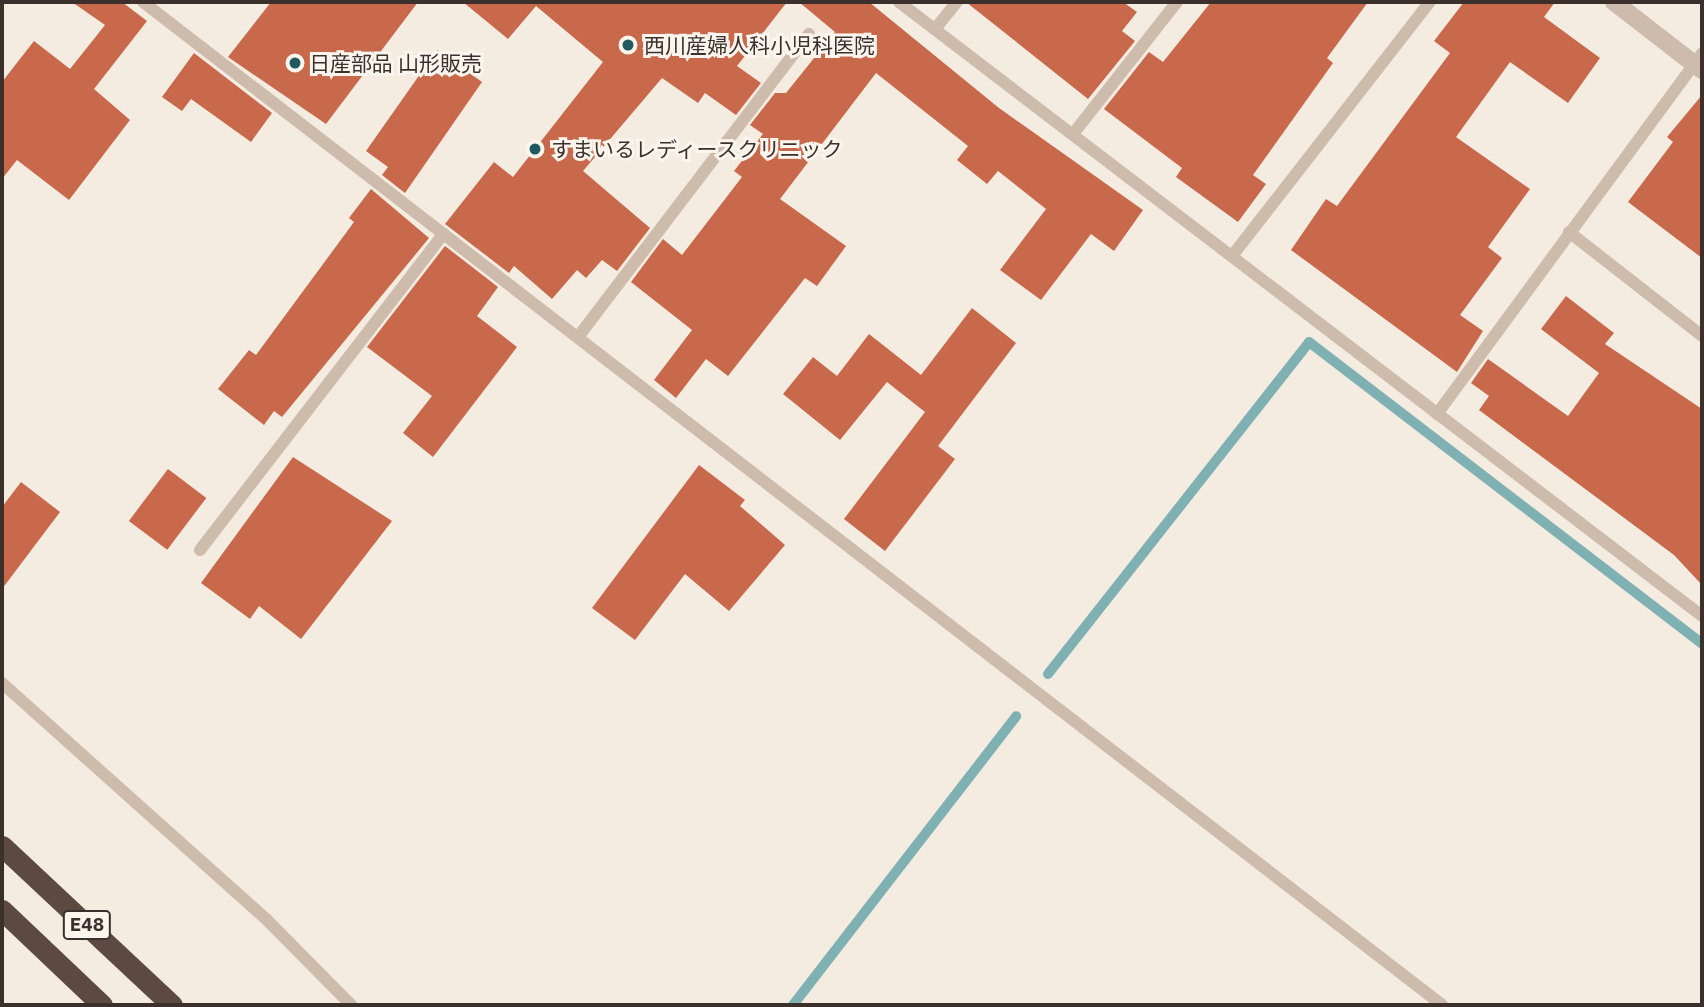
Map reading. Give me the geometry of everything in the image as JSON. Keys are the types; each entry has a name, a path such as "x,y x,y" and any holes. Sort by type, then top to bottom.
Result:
{"highway":[{"name":"E48","path":"2,846 172,1005"},
{"name":"E48","path":"2,910 102,1005"}],"street":[{"path":"1614,2 1700,62"}],"lane":[{"path":"143,2 1442,1005"},
{"path":"899,2 1702,616"},
{"path":"936,29 957,2"},
{"path":"1073,134 1177,2"},
{"path":"1232,256 1430,2"},
{"path":"578,337 809,34"},
{"path":"1437,414 1569,233 1700,62"},
{"path":"1569,233 1702,337"},
{"path":"200,550 443,234"},
{"path":"2,683 267,920 351,1005"}],"building":[{"path":"72,2 122,2 147,21 94,89 130,120 69,200 17,160 2,179 2,82 34,41 70,69 105,25"},
{"path":"271,2 418,2 326,124 228,57"},
{"path":"463,2 787,2 737,66 761,83 736,115 705,93 698,103 662,78 583,171 650,228 617,271 602,260 586,278 577,270 552,299 514,266 509,273 445,224 494,162 513,177 603,62 536,6 508,39"},
{"path":"799,2 869,2 999,108 1143,210 1114,251 1091,234 1041,300 1000,270 1046,209 998,171 987,184 957,160 968,146 876,73 780,199 846,246 817,286 805,278 728,376 706,359 676,398 654,380 692,330 631,282 663,239 682,255 742,177 734,171 763,134 750,125 775,93 786,93 835,32"},
{"path":"966,2 1123,2 1137,12 1122,31 1135,41 1088,99"},
{"path":"1211,2 1368,2 1327,58 1333,63 1253,175 1266,184 1238,222 1176,177 1182,168 1104,109 1149,52 1163,62"},
{"path":"1464,2 1555,2 1544,17 1600,58 1568,103 1510,62 1456,137 1530,189 1488,247 1502,258 1460,315 1483,331 1457,372 1291,250 1326,199 1337,206 1450,53 1434,41"},
{"path":"437,50 482,82 405,193 382,175 388,167 366,151"},
{"path":"194,53 272,113 251,142 191,99 182,111 162,97"},
{"path":"1702,95 1702,258 1628,202 1673,142 1667,137"},
{"path":"371,189 429,238 282,417 274,411 264,425 218,389 249,350 256,355 354,222 349,218"},
{"path":"445,246 498,287 477,316 517,347 433,457 403,433 432,396 367,347"},
{"path":"1566,296 1614,333 1605,344 1702,409 1702,585 1674,555 1479,410 1489,396 1471,383 1488,359 1568,416 1599,373 1541,329"},
{"path":"972,308 1016,343 938,446 955,459 885,551 844,519 925,412 887,382 840,440 783,394 813,357 837,376 869,334 921,375"},
{"path":"293,457 392,521 301,639 259,606 250,619 201,583"},
{"path":"699,465 745,500 740,506 785,545 729,611 685,574 635,640 592,608"},
{"path":"168,469 206,498 167,550 129,521"},
{"path":"21,482 60,512 2,589 2,507"}],"waterway":[{"path":"1048,674 1309,342 1702,644"},
{"path":"793,1005 1016,716"}],"place":[{"name":"西川産婦人科小児科医院","path":"628,45"},
{"name":"日産部品 山形販売","path":"295,63"},
{"name":"すまいるレディースクリニック","path":"535,149"}]}
